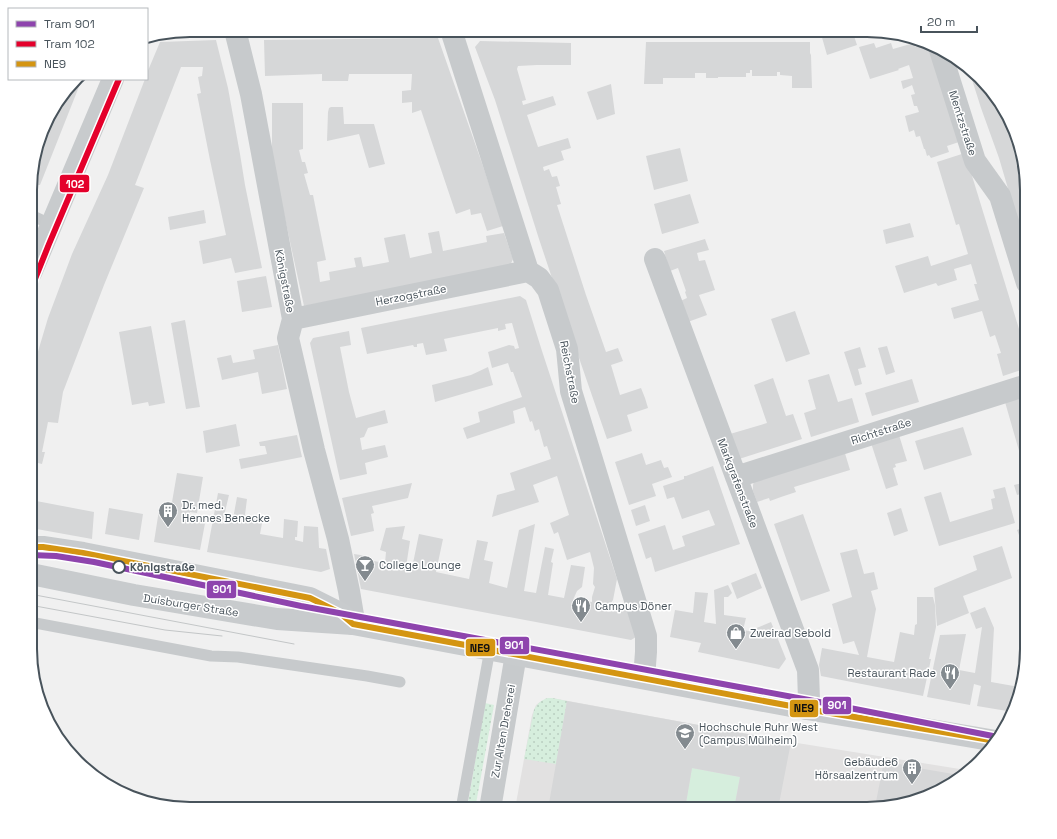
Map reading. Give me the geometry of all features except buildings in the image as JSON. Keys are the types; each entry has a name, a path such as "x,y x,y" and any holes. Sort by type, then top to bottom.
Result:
{"main road":[{"path":"37,260 113,80"},
{"name":"Duisburger Straße","path":"37,547 83,553 310,598 340,614 353,624"},
{"name":"Duisburger Straße","path":"37,575 134,596 276,619 353,624 807,708 990,740"}],"street":[{"name":"Königstraße","path":"237,37 251,94 293,319 288,338 314,450 338,539 349,591 353,624"},
{"path":"454,37 528,271"},
{"name":"Mentzstraße","path":"942,56 975,161 1000,196 1020,260"},
{"name":"Markgrafenstraße","path":"655,259 808,670 809,700 807,708"},
{"name":"Herzogstraße","path":"293,319 528,271"},
{"name":"Reichstraße","path":"528,271 539,278 548,290 567,349 572,391 646,636 644,678"},
{"name":"Richtstraße","path":"736,477 1020,387"},
{"name":"Zur Alten Dreherei","path":"491,802 516,654"}],"lane":[{"path":"37,218 52,224"},
{"path":"37,623 212,656 238,657 400,682"},
{"path":"462,802 490,649"}],"shaded area":[{"name":"Hochschule Ruhr West (Campus Mülheim)","path":"548,698 552,698 791,742 961,769 944,782 916,794 877,802 516,802 532,715 536,705"}],"green space":[{"path":"548,698 567,701 556,764 524,759 534,710 540,702"},
{"path":"485,703 494,705 476,802 468,802"},
{"path":"692,768 740,777 735,802 686,802"}],"tram line":[{"name":"102","path":"37,274 119,80"},
{"name":"901","path":"37,555 56,556 94,562 301,606 809,700 993,736"},
{"path":"37,595 294,644"},
{"path":"37,606 165,630 222,636"}],"transit line":[{"name":"NE9","path":"37,547 83,553 310,598 340,613 353,624 807,709 990,740"}],"place":[{"name":"Dr. med. Hennes Benecke","path":"168,528"},
{"name":"Königstraße","path":"119,567"},
{"name":"College Lounge","path":"365,582"},
{"name":"Campus Döner","path":"581,623"},
{"name":"Zweirad Sebold","path":"736,650"},
{"name":"Restaurant Rade","path":"950,690"},
{"name":"Hochschule Ruhr West (Campus Mülheim)","path":"685,750"},
{"name":"Gebäude6 Hörsaalzentrum","path":"912,785"}]}
